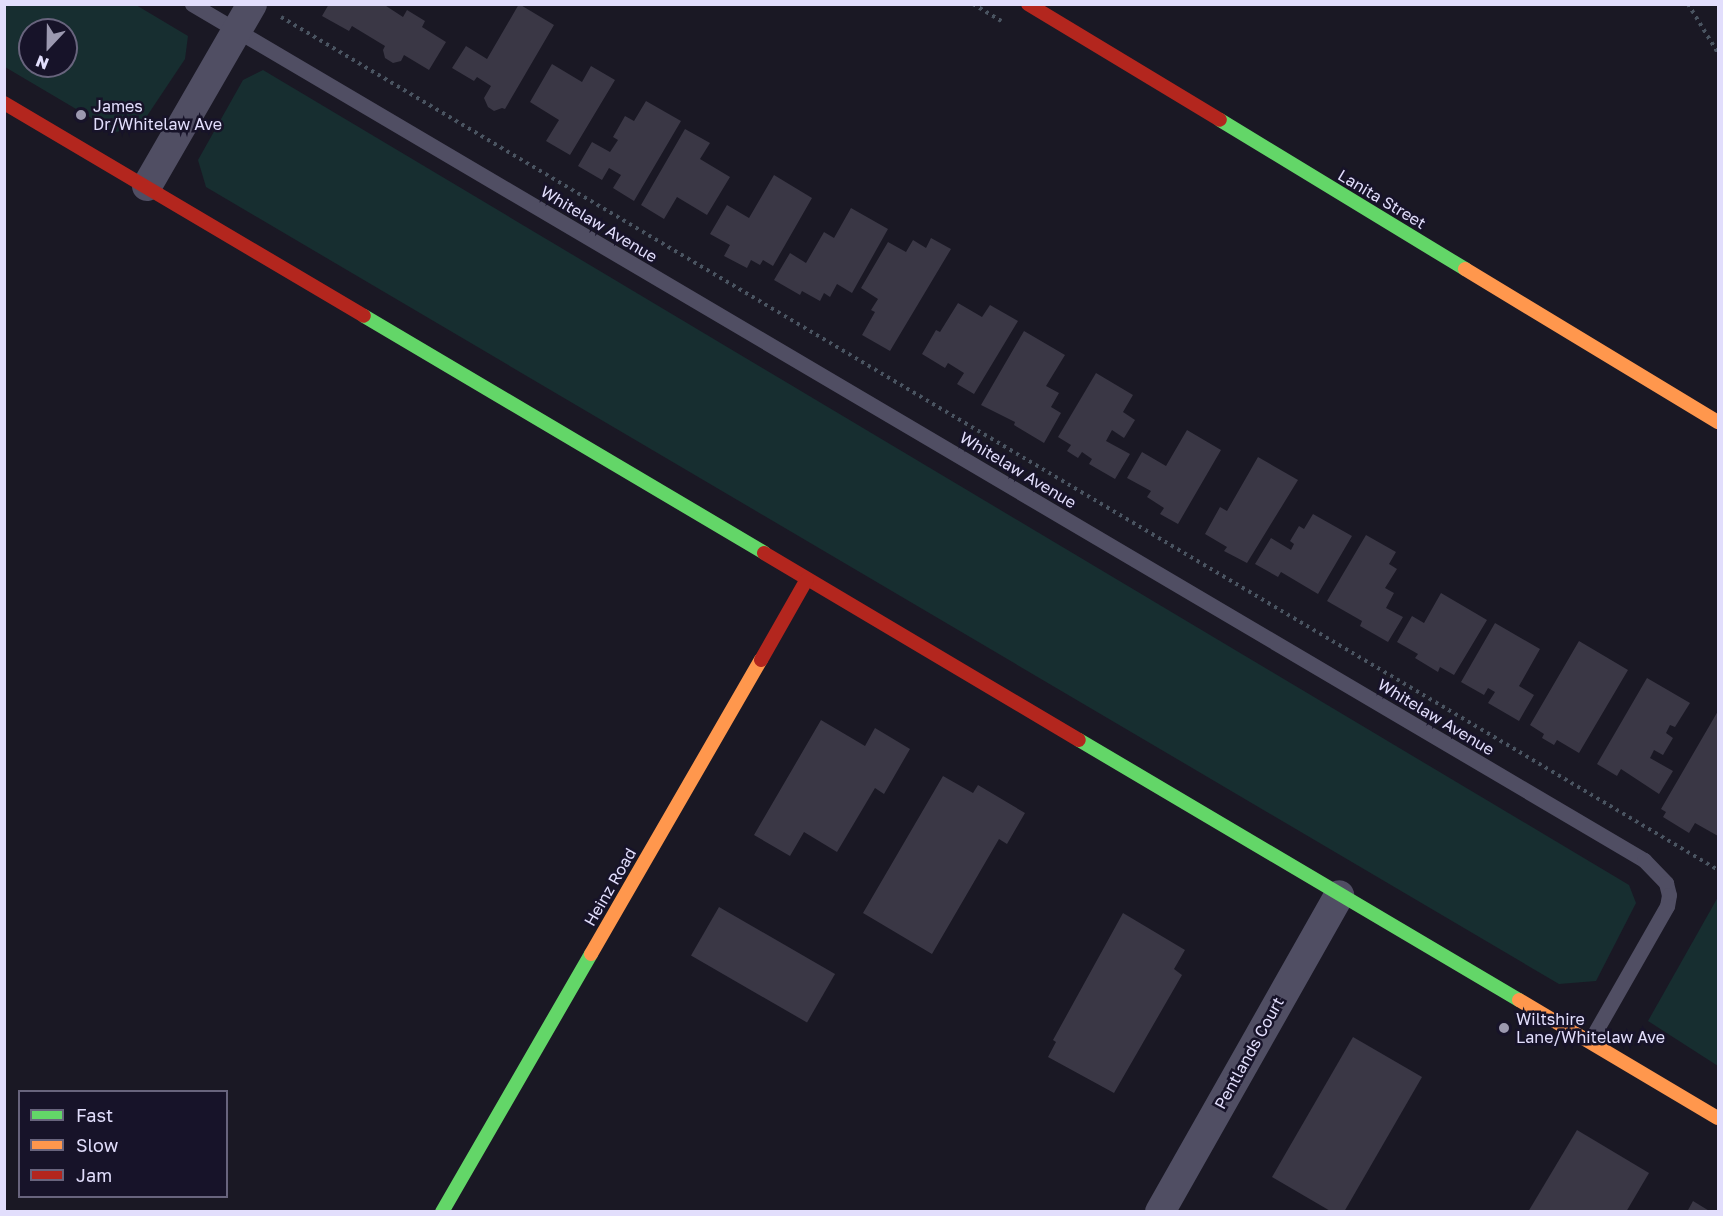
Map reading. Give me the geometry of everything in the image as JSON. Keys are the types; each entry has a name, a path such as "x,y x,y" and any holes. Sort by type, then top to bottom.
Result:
{"street":[{"path":"147,186 252,4"},
{"name":"Lanita Street","path":"1028,4 1719,422"},
{"path":"4,103 1719,1118"},
{"name":"Heinz Road","path":"442,1212 807,579"},
{"name":"Pentlands Court","path":"1160,1212 1339,895"}],"lane":[{"name":"Whitelaw Avenue","path":"192,4 1644,860 1666,884 1669,895 1667,906 1590,1041"}],"path":[{"path":"1688,4 1719,53"},
{"path":"281,17 1719,870"}],"green space":[{"path":"5,4 136,5 188,36 185,59 139,128 115,132 24,78 78,78 78,18 18,18 18,75 5,67"},
{"path":"263,70 1629,885 1636,903 1596,981 1559,984 206,187 198,160 243,80"},
{"path":"1718,897 1718,1066 1648,1021"}],"building":[{"path":"329,4 383,4 403,17 407,10 425,21 422,27 446,42 429,70 404,55 401,61 393,63 385,58 383,50 385,46 352,26 349,31 322,16"},
{"path":"519,4 554,25 505,109 494,111 488,107 484,98 491,86 477,77 474,81 452,68 466,46 487,59"},
{"path":"552,64 582,82 591,66 615,80 570,155 546,141 559,120 530,102"},
{"path":"646,101 681,121 634,201 613,188 621,175 609,168 602,180 578,166 592,142 610,152 618,140 613,137 625,116 634,121"},
{"path":"685,129 710,143 700,159 730,177 707,215 677,197 664,219 641,205"},
{"path":"774,175 812,198 773,266 763,260 760,265 751,260 747,268 724,256 730,245 710,234 727,205 749,218"},
{"path":"851,208 888,229 852,293 837,284 830,297 824,293 820,301 802,291 800,295 774,280 790,253 806,263 824,232 834,238"},
{"path":"931,238 951,249 890,351 862,335 875,312 871,310 878,299 861,288 888,242 906,252 913,240 926,248"},
{"path":"958,303 982,317 990,305 1018,321 974,394 957,384 964,373 948,363 945,368 922,354 936,330 940,332"},
{"path":"1024,331 1065,355 1046,386 1059,393 1051,407 1061,413 1044,443 1014,425 1015,422 981,405"},
{"path":"1096,373 1133,395 1123,412 1135,420 1124,438 1112,430 1106,441 1130,454 1115,479 1089,464 1092,459 1082,452 1078,458 1067,451 1071,445 1058,437"},
{"path":"1187,430 1221,450 1178,524 1160,514 1164,508 1147,497 1151,491 1127,478 1142,452 1166,466"},
{"path":"1258,457 1298,480 1247,563 1224,551 1227,547 1205,534 1220,507 1227,511"},
{"path":"1313,514 1352,536 1318,594 1281,572 1278,577 1255,564 1271,538 1291,550 1294,544 1290,541 1299,526 1304,529"},
{"path":"1366,535 1396,552 1389,564 1397,569 1385,588 1394,593 1386,608 1403,617 1388,642 1360,626 1362,621 1327,601"},
{"path":"1441,593 1487,620 1454,675 1440,667 1438,672 1415,658 1418,654 1397,642 1412,616 1424,623"},
{"path":"1495,623 1540,649 1519,686 1534,695 1519,721 1488,703 1495,692 1488,688 1484,695 1461,682"},
{"path":"1579,641 1628,670 1579,753 1557,740 1554,745 1542,738 1544,734 1530,725"},
{"path":"1647,678 1690,703 1675,727 1670,725 1666,733 1673,738 1663,755 1654,750 1650,758 1673,771 1659,794 1621,769 1617,776 1597,764"},
{"path":"1718,711 1718,836 1695,823 1689,833 1663,817 1666,812 1661,809"},
{"path":"821,720 865,746 875,728 910,749 884,794 875,788 837,852 804,832 790,856 754,835"},
{"path":"943,776 973,793 978,785 1025,813 1007,844 999,839 932,954 863,913"},
{"path":"719,907 835,974 807,1022 691,955"},
{"path":"1123,913 1185,950 1174,969 1182,975 1114,1093 1048,1057 1056,1042 1053,1040"},
{"path":"1353,1037 1422,1077 1344,1212 1332,1212 1272,1177"},
{"path":"1577,1130 1649,1173 1626,1212 1528,1212"},
{"path":"1693,1201 1711,1212 1687,1212"}],"traffic: fast":[{"path":"1220,120 1465,269"},
{"path":"364,316 764,553"},
{"path":"1079,740 1519,1000"},
{"path":"442,1212 591,954"}],"traffic: slow":[{"path":"1465,269 1718,422"},
{"path":"591,954 761,660"},
{"path":"1519,1000 1718,1118"}],"traffic: jam":[{"path":"1028,4 1220,120"},
{"path":"4,103 364,316"},
{"path":"764,553 1079,740"},
{"path":"761,660 807,579"}],"place":[{"name":"James Dr/Whitelaw Ave","path":"81,115"},
{"name":"Wiltshire Lane/Whitelaw Ave","path":"1504,1028"}]}
